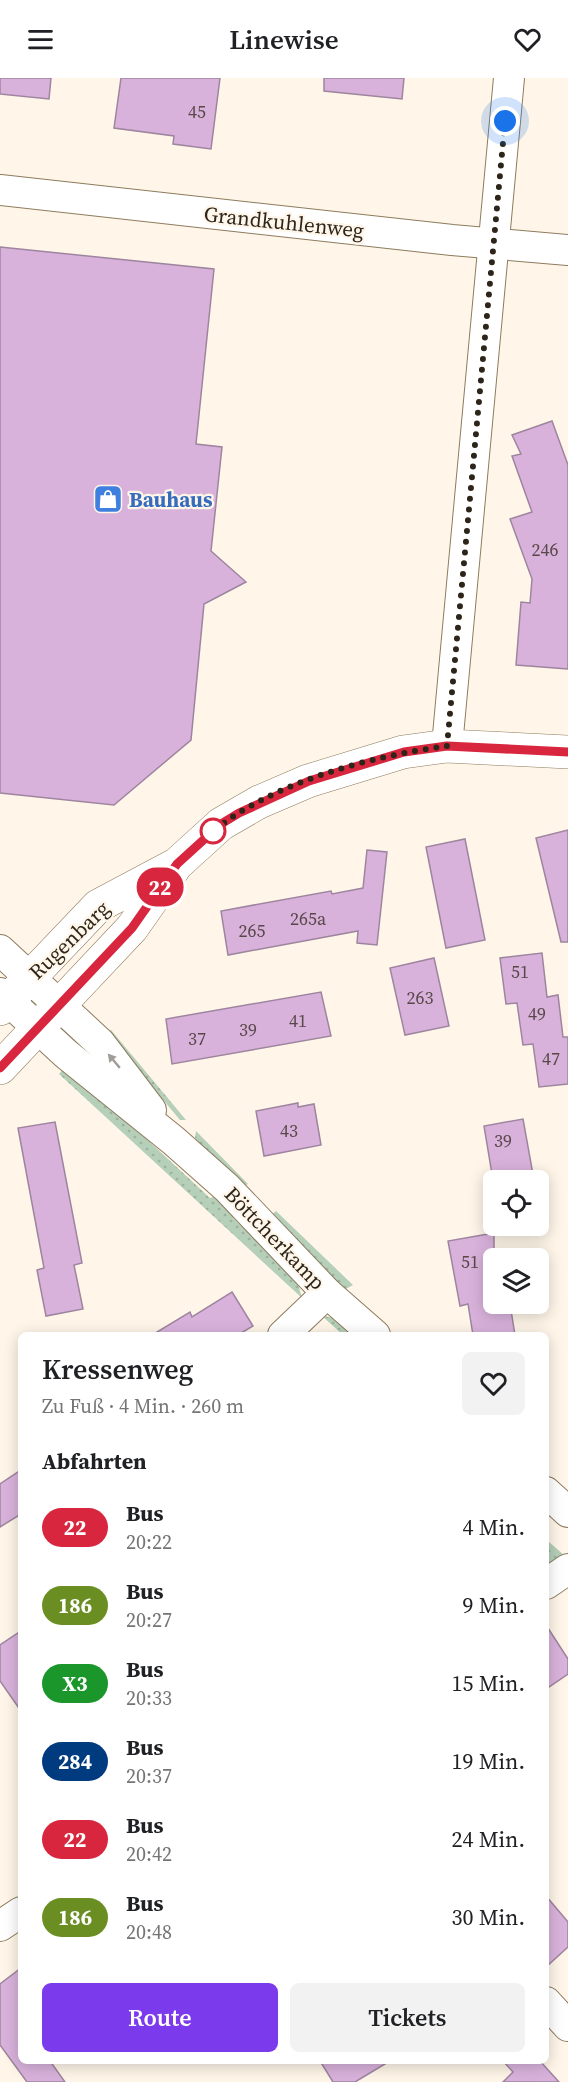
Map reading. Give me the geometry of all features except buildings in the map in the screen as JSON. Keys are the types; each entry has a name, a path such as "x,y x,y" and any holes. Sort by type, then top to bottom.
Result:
{"main road":[{"name":"Rugenbarg","path":"0,1068 132,928 177,864 221,824 286,790 380,758 447,746 568,752"},
{"name":"Rugenbarg","path":"3,1001 98,906 177,864"}],"street":[{"path":"447,746 509,78"},
{"name":"Grandkuhlenweg","path":"0,190 452,240 493,241 568,249"},
{"name":"Böttcherkamp","path":"0,950 100,1043 174,1141"},
{"name":"Böttcherkamp","path":"3,1001 174,1141 227,1188 327,1293 372,1332"},
{"path":"286,1332 327,1293"},
{"path":"549,1495 568,1512"},
{"path":"549,1582 568,1569"},
{"path":"0,1926 18,1914"},
{"path":"549,2005 568,2026"}],"green space":[{"path":"111,1030 186,1120 180,1120 107,1033"},
{"path":"63,1069 98,1094 210,1198 222,1194 235,1206 233,1218 297,1280 302,1298 59,1074"},
{"path":"196,1131 248,1184 239,1189 195,1138"},
{"path":"276,1211 353,1285 344,1290 271,1215"},
{"path":"322,1316 337,1318 354,1332 340,1332"},
{"path":"549,1542 566,1557 549,1570"}],"bus line":[{"name":"22","path":"0,1068 132,928 177,864 221,824 239,813 309,781 404,752 447,746 510,747 568,752"}],"place":[{"name":"Bauhaus","path":"108,499"}],"route":[{"path":"213,831 206,837 221,824 259,802 309,781 404,752 447,746 505,121"}]}
